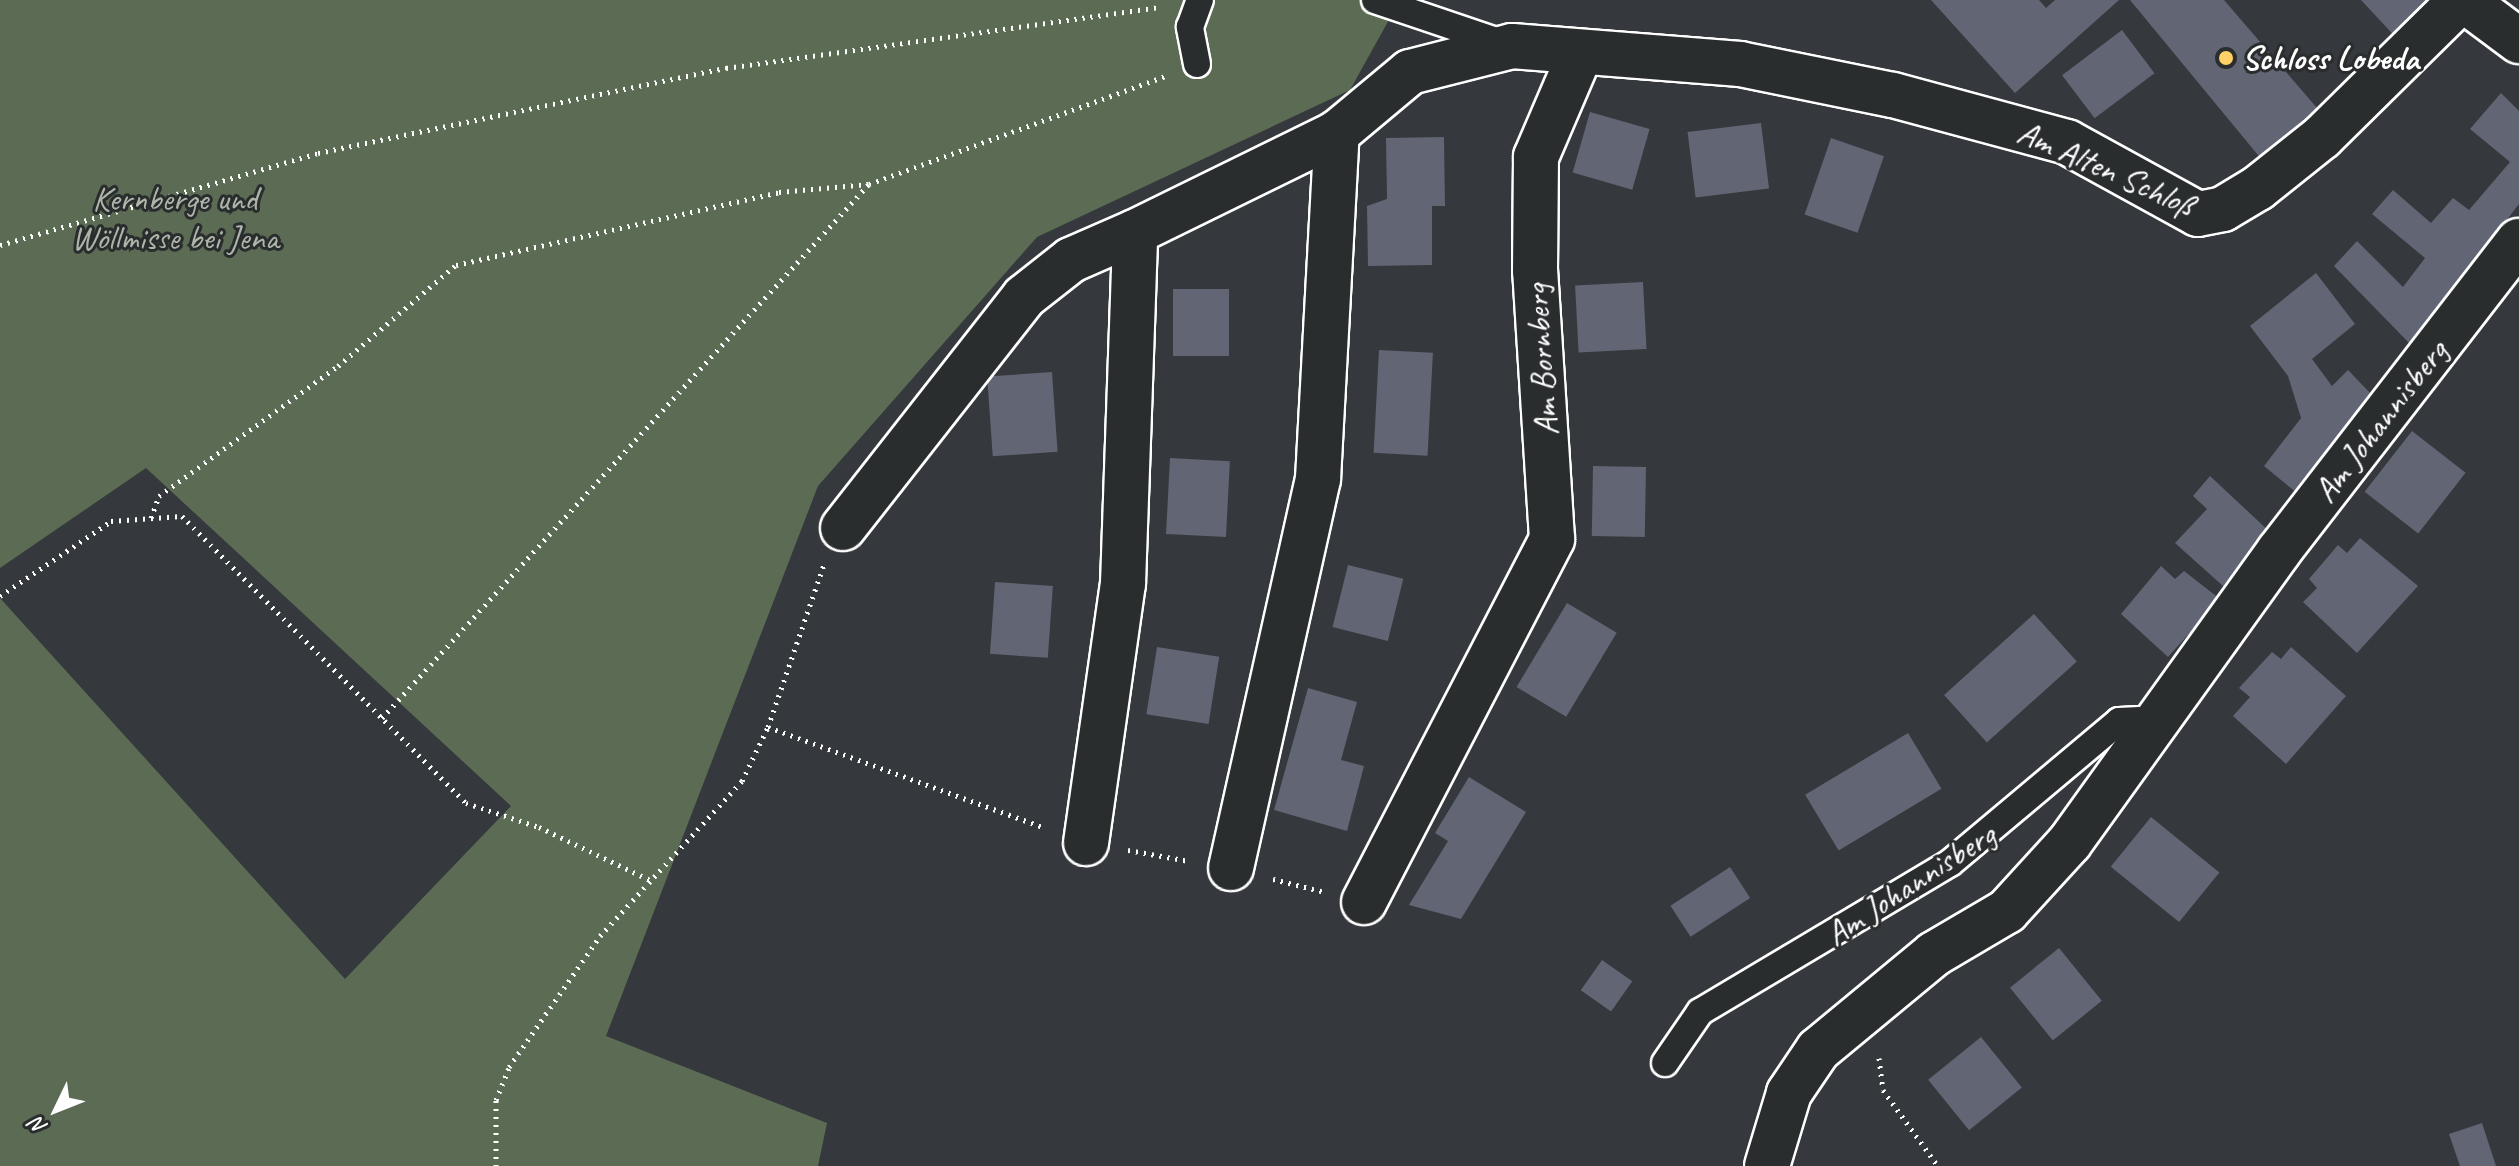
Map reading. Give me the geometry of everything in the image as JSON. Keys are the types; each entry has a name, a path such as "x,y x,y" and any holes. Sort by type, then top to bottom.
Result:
{"street":[{"path":"2463,0 2519,41"},
{"name":"Am Alten Schloß","path":"1581,52 1740,64 2005,123 2067,142 2198,214 2223,209 2258,188 2311,146 2463,0"},
{"path":"843,528 1024,297 1071,260 1337,133 1410,72 1512,46 1581,52"},
{"name":"Am Bornberg","path":"1364,902 1552,539 1535,271 1536,157 1581,52"},
{"path":"1231,868 1318,479 1337,133"},
{"path":"1086,843 1123,584 1135,232"},
{"name":"Am Johannisberg","path":"1767,1166 1789,1093 1818,1050 1934,954 2007,911 2070,842 2279,551 2519,241"}],"lane":[{"path":"1375,0 1512,46"},
{"path":"1197,64 1190,27 1198,2"},
{"name":"Am Johannisberg","path":"1665,1063 1700,1012 1950,863 2119,721 2160,719"}],"path":[{"path":"0,245 318,153 711,71 1198,2"},
{"path":"151,518 159,496 338,366 456,265 779,192 869,184 1197,64"},
{"path":"382,718 869,184"},
{"path":"0,596 111,521 182,516 466,803 539,827 650,880"},
{"path":"496,1166 496,1100 509,1067 556,993 650,880 742,781 843,528"},
{"path":"1881,1050 1883,1090 1938,1166"}],"green space":[{"name":"Kernberge und Wöllmisse bei Jena","path":"0,0 1400,0 1350,90 1037,237 818,486 606,1036 827,1123 818,1166 0,1166 0,598 345,979 511,806 146,468 0,568"}],"building":[{"path":"1931,0 2039,0 2046,8 2055,0 2119,0 2015,93"},
{"name":"Schloss Lobeda","path":"2130,0 2224,0 2324,116 2267,166"},
{"path":"2361,0 2438,0 2402,44"},
{"path":"2122,30 2154,73 2095,118 2062,75"},
{"path":"2501,93 2519,111 2519,204 2411,345 2334,266 2357,241 2403,287 2425,258 2372,214 2393,190 2431,223 2453,198 2469,210 2510,162 2470,129"},
{"path":"1590,112 1650,129 1632,190 1573,173"},
{"path":"1761,123 1769,189 1696,198 1688,132"},
{"path":"1444,137 1445,206 1432,206 1432,265 1368,266 1367,206 1387,199 1386,138"},
{"path":"1831,138 1884,156 1858,233 1805,215"},
{"path":"2316,273 2355,324 2312,359 2332,386 2348,370 2372,395 2298,494 2264,466 2301,418 2288,376 2250,326"},
{"path":"1643,282 1647,349 1579,352 1575,286"},
{"path":"1173,289 1229,289 1229,356 1173,356"},
{"path":"1379,350 1433,353 1428,456 1374,453"},
{"path":"1052,372 1058,452 993,456 987,377"},
{"path":"2412,431 2466,473 2418,534 2365,492"},
{"path":"1170,458 1230,461 1226,537 1166,534"},
{"path":"1593,466 1646,467 1645,537 1592,536"},
{"path":"2210,476 2271,533 2223,586 2175,543 2207,509 2193,496"},
{"path":"2360,538 2418,586 2357,653 2303,602 2317,588 2309,579 2338,545 2347,553"},
{"path":"1348,565 1403,579 1388,641 1333,627"},
{"path":"2161,566 2175,579 2184,571 2220,599 2168,657 2121,614"},
{"path":"995,582 1053,586 1048,658 990,654"},
{"path":"1567,603 1617,633 1566,717 1517,687"},
{"path":"2034,614 2077,662 1987,743 1944,695"},
{"path":"1157,647 1219,657 1209,724 1146,714"},
{"path":"2291,647 2346,696 2286,764 2233,716 2250,697 2239,688 2272,652 2281,659"},
{"path":"1308,688 1357,702 1341,760 1364,766 1347,831 1274,810"},
{"path":"1908,733 1941,789 1839,851 1805,795"},
{"path":"1469,777 1526,812 1461,919 1409,905 1448,841 1435,833"},
{"path":"2151,817 2219,872 2179,922 2111,867"},
{"path":"1730,867 1750,898 1691,937 1670,906"},
{"path":"2059,948 2102,1001 2053,1040 2010,988"},
{"path":"1602,960 1632,981 1611,1012 1581,990"},
{"path":"1981,1037 2022,1088 1969,1130 1928,1080"},
{"path":"2482,1123 2496,1166 2460,1166 2449,1134"}],"place":[{"name":"Schloss Lobeda","path":"2226,58"}]}
